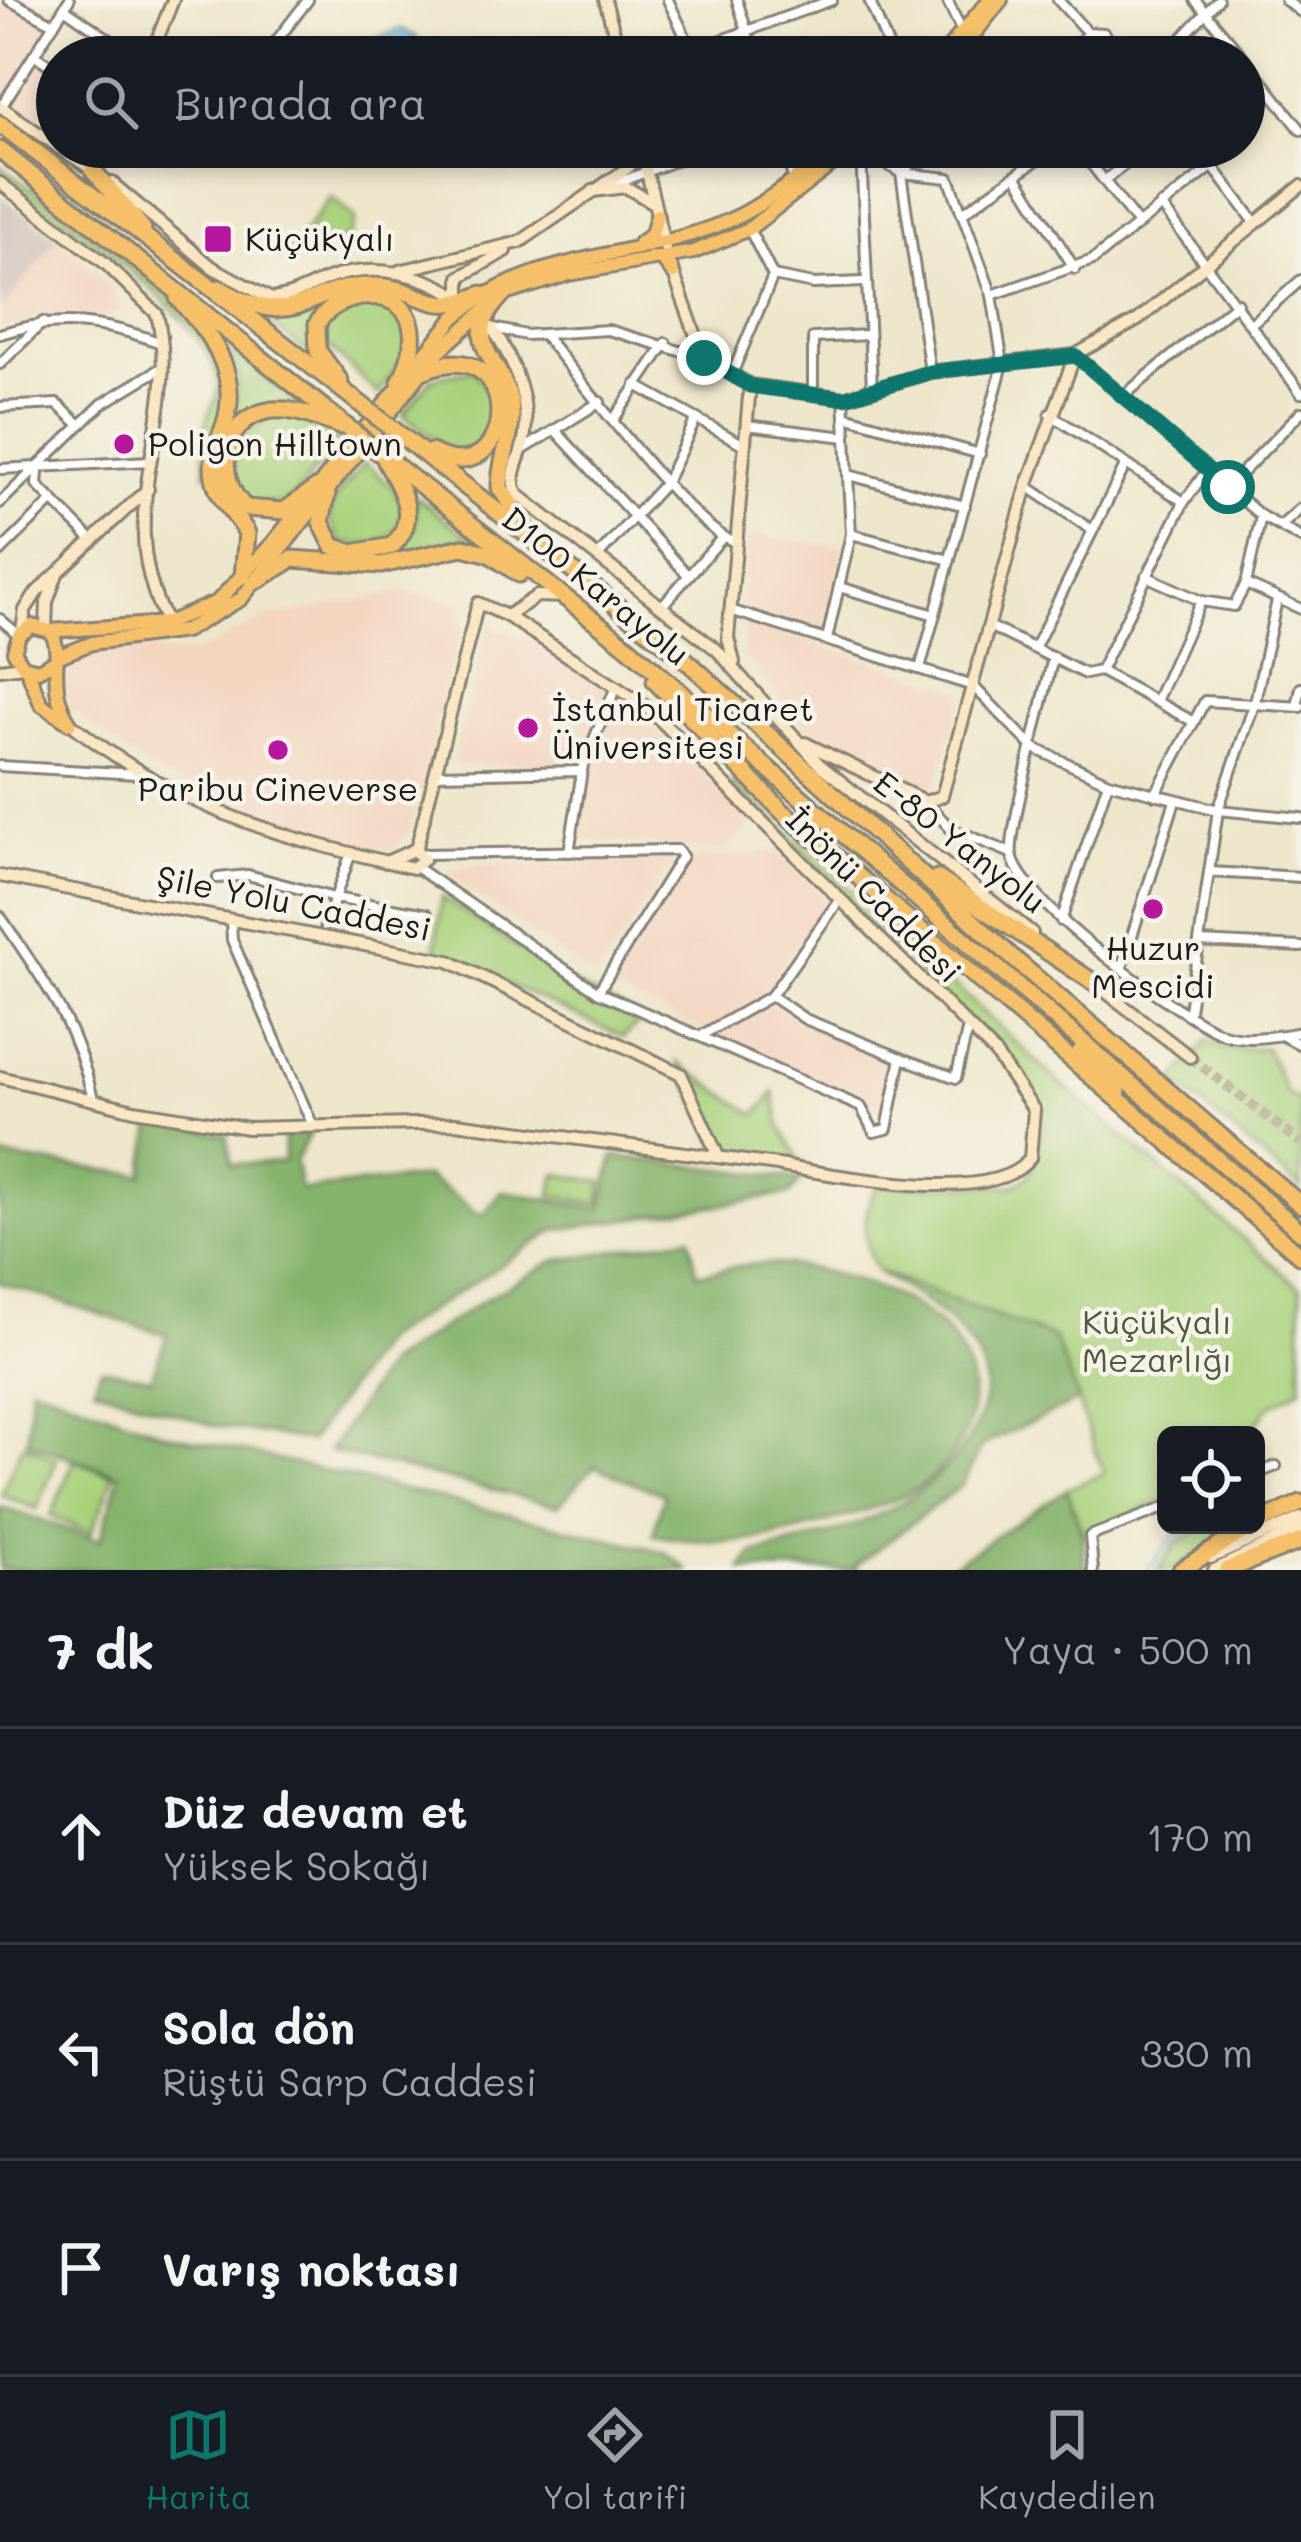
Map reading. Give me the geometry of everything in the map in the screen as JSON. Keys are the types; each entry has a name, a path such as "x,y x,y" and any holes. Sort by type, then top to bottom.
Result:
{"highway":[{"name":"D100 Karayolu","path":"0,124 36,152"},
{"name":"D100 Karayolu","path":"0,150 626,646 1301,1232"},
{"name":"D100 Karayolu","path":"56,168 687,662 1301,1205"},
{"path":"93,170 165,254"},
{"path":"148,265 200,324 226,367 228,410 216,445 213,477 219,495 248,533 250,578 292,560 381,565 463,547 490,554 564,597"},
{"path":"179,265 252,307 274,311 376,286 442,307 482,294"},
{"path":"502,295 484,313 480,332 510,399 510,442 499,470 500,488 520,519 592,587"},
{"path":"362,405 330,370 315,343 321,317 335,305 382,300 409,313 417,340 400,382"},
{"path":"403,437 456,462 484,450 495,435 499,400 486,376 457,361 425,370"},
{"path":"351,430 274,410 251,417 233,436 226,475 246,508 284,511 322,491 321,522 333,546 366,553 392,546 405,530 408,510 381,454"},
{"path":"626,646 674,703 782,811 1301,1256"},
{"path":"880,837 1099,986"},
{"path":"1020,990 1191,1162"},
{"path":"1265,1519 1301,1503"},
{"path":"1184,1570 1240,1534"},
{"path":"1227,1570 1301,1541"}],"main road":[{"path":"967,36 989,0"},
{"path":"968,36 1001,0"},
{"path":"25,667 44,669 92,643 185,631 215,618 464,325 502,295 644,257 730,220 809,168"},
{"path":"322,491 400,382 482,294 518,275 629,249 665,247 694,252 749,229 830,168"},
{"path":"629,249 652,234 656,210"},
{"path":"644,257 662,259 674,273"},
{"path":"70,723 41,704 25,667 19,636 166,623 217,602 250,578"},
{"path":"48,630 58,645 55,697 70,723"}],"street":[{"path":"9,0 54,25"},
{"path":"280,36 308,0"},
{"path":"605,0 615,36"},
{"path":"668,0 685,36"},
{"path":"737,0 749,36"},
{"path":"733,36 832,0"},
{"path":"869,0 884,36"},
{"path":"947,0 965,36"},
{"path":"1195,0 1226,36"},
{"path":"1184,36 1218,0"},
{"path":"1285,0 1301,12"},
{"path":"158,36 172,1"},
{"path":"1066,2 1090,32 1107,36"},
{"path":"47,36 66,4 108,36"},
{"path":"1086,36 1090,32"},
{"path":"36,52 0,106 36,132"},
{"path":"1265,85 1301,130"},
{"path":"90,168 191,251 260,296 283,298 336,275 395,272 520,242"},
{"path":"395,272 441,285 460,298 457,287 467,270 520,242 626,168"},
{"path":"645,168 665,247 704,358"},
{"path":"590,192 661,168"},
{"path":"790,168 794,179"},
{"path":"858,168 872,388"},
{"path":"892,168 950,178 992,295 1003,364 920,669"},
{"path":"901,173 907,168"},
{"path":"964,212 1026,168"},
{"path":"1095,168 1137,223"},
{"path":"1105,180 1120,168"},
{"path":"992,295 1075,269 1106,251 1210,168"},
{"path":"1215,168 1254,220"},
{"path":"901,173 930,372"},
{"path":"1016,175 1075,269"},
{"path":"0,183 158,314 160,368 142,523 143,563 166,623"},
{"path":"590,192 626,187 656,210"},
{"path":"492,328 526,335 608,331 666,343 733,372 750,386 844,398 930,372 1076,356 1138,320 1254,220 1300,190"},
{"path":"1162,205 1301,393"},
{"path":"733,372 773,277 749,229"},
{"path":"773,277 813,284 864,282"},
{"path":"1251,324 1301,280"},
{"path":"1121,397 1237,304"},
{"path":"0,334 44,321 104,323 161,343"},
{"path":"0,364 44,321"},
{"path":"492,328 509,352 522,403 522,449 600,403"},
{"path":"542,334 667,482 728,540"},
{"path":"509,352 526,335"},
{"path":"813,394 813,338 868,335"},
{"path":"614,419 666,343"},
{"path":"1076,356 1261,516 1301,538"},
{"path":"926,802 944,791 1049,413 1076,356"},
{"path":"0,503 79,424 132,381 160,368"},
{"path":"1289,381 1301,370"},
{"path":"636,385 744,445"},
{"path":"737,668 728,638 728,540 750,386"},
{"path":"827,639 850,534 844,398"},
{"path":"0,407 57,404 79,424"},
{"path":"1228,487 1301,412"},
{"path":"1049,413 1184,502"},
{"path":"845,416 980,454"},
{"path":"597,557 667,482 696,419"},
{"path":"746,425 846,437"},
{"path":"555,430 688,575"},
{"name":"E-80 Yanyolu","path":"522,449 513,478 517,494 737,668 788,732 866,803 1190,1057"},
{"path":"0,469 150,461"},
{"path":"1035,647 1126,464"},
{"path":"40,466 38,484 90,538"},
{"path":"1100,671 1184,502 1208,470"},
{"path":"849,475 965,506"},
{"path":"1027,486 1091,530"},
{"path":"0,650 19,636 28,604 61,568 148,489"},
{"path":"0,552 53,500"},
{"path":"1281,526 1301,508"},
{"path":"122,510 142,523"},
{"path":"1146,576 1201,601 1234,605 1246,584 1261,516"},
{"path":"850,534 950,560"},
{"path":"662,607 688,575 728,540"},
{"path":"48,630 47,602 61,568"},
{"path":"1246,584 1301,608"},
{"path":"838,586 935,615"},
{"path":"507,616 537,596 564,597"},
{"path":"1189,1011 1218,810 1255,702 1277,600"},
{"path":"1157,700 1201,601"},
{"name":"İnönü Caddesi","path":"435,774 478,603 618,684 700,757 1016,1076 1034,1110 1035,1138 1022,1169 985,1180 862,1181 718,1156"},
{"path":"730,610 973,686 1034,748 1108,782 1218,810 1301,818"},
{"path":"0,619 19,636"},
{"path":"989,626 1085,674 1100,671 1194,722"},
{"path":"716,650 728,638"},
{"path":"1053,657 1011,854 1028,890 1061,921 1221,1034 1301,1032"},
{"path":"0,669 25,667"},
{"path":"569,852 582,771 618,684"},
{"path":"1155,796 1205,701 1299,706 1301,688"},
{"path":"70,723 136,774 251,826 350,856 386,862 677,850 682,856 598,992"},
{"path":"788,732 926,802 950,828 1011,854"},
{"path":"851,765 843,772 866,803"},
{"path":"0,766 136,774"},
{"path":"414,859 435,774 582,771"},
{"path":"1061,921 1108,782"},
{"path":"1123,967 1175,801"},
{"path":"325,926 350,856"},
{"path":"414,859 598,992 861,1107 874,1132 882,1133 902,1058"},
{"path":"1209,872 1301,877"},
{"path":"218,878 248,874 334,898 427,914"},
{"name":"Şile Yolu Caddesi","path":"0,876 423,953 469,970 681,1074 718,1156"},
{"path":"699,1036 771,996 840,898"},
{"path":"0,916 82,1046 94,1100"},
{"path":"231,920 232,940 313,1126"},
{"path":"1200,942 1301,947"},
{"path":"771,996 805,1019 956,1078 968,1027"},
{"path":"1281,1036 1301,1045"},
{"path":"0,1077 248,1128 456,1123 718,1156"},
{"path":"1265,1470 1276,1466"},
{"path":"1094,1570 1090,1536 1157,1511"},
{"path":"1184,1570 1301,1518"},
{"path":"1214,1570 1301,1528"}],"shaded area":[{"path":"0,0 52,25 45,36 36,36 36,124 0,100"},
{"path":"0,196 58,238 0,311"},
{"path":"58,238 110,287 120,312 98,318 41,318 0,331 0,311"},
{"path":"748,535 845,547 825,636 740,609"},
{"path":"403,591 460,603 465,612 410,832 393,851 307,838 217,804 144,766 68,707 64,687 71,663 104,646 132,643 164,653 197,652 268,617"},
{"path":"745,621 965,692 935,787 913,792 826,752 744,655"},
{"name":"İstanbul Ticaret Üniversitesi","path":"488,625 528,639 609,691 577,764 453,765"},
{"path":"620,696 749,818 747,830 726,851 577,839 591,757"},
{"path":"776,851 830,902 765,990 770,1003 803,1023 896,1062 886,1110 610,989 687,860"},
{"path":"677,857 596,978 452,878 455,868 505,862 570,864"}],"green space":[{"path":"0,166 123,258 208,341 222,366 225,392 206,476 206,427 218,390 210,358 162,299 0,176"},
{"path":"331,197 355,219 348,240 290,251"},
{"path":"326,300 329,303 320,313 318,360 254,312 293,315"},
{"path":"357,302 395,307 412,327 400,364 378,394 327,345 326,323"},
{"path":"229,349 301,405 285,404 233,422 238,377"},
{"path":"473,370 488,389 493,426 476,448 452,452 403,415 432,378"},
{"path":"291,416 309,420 340,440 293,498 283,504 248,503 233,475 237,449 257,426"},
{"path":"364,463 394,489 403,516 391,535 353,545 340,542 329,518 335,499"},
{"path":"416,496 472,540 448,541 386,559 415,528"},
{"name":"Küçükyalı Mezarlığı","path":"734,782 1061,1084 1301,1288 1301,1388 1269,1407 1255,1426 1157,1426 1157,1504 1083,1536 1067,1489 1104,1473 1054,1338 878,1272 868,1251 865,1228 879,1185 1013,1186 1029,1176 1044,1127 1040,1104 1023,1077 729,784"},
{"path":"442,897 569,982 643,1019 623,1037 435,951"},
{"path":"1207,1041 1229,1049 1266,1048 1288,1095 1301,1101 1301,1189 1174,1081"},
{"path":"678,1063 756,1115 774,1093 781,1128 801,1163 720,1148"},
{"path":"153,1122 227,1135 232,1164 284,1162 284,1134 310,1133 295,1161 301,1190 427,1177 482,1216 502,1191 601,1209 614,1156 802,1179 790,1194 556,1230 383,1340 310,1441 215,1426 94,1387 101,1368 151,1378 167,1335 0,1283 0,1157 143,1175"},
{"path":"556,1174 603,1182 599,1204 552,1195"},
{"path":"690,1237 697,1274 761,1264 833,1274 902,1299 949,1335 971,1380 972,1404 953,1453 932,1477 889,1502 815,1526 726,1542 653,1535 664,1495 594,1466 558,1506 329,1451 387,1364 487,1298 554,1261"},
{"path":"878,1272 1054,1338 1079,1400 983,1445 962,1485 855,1566 857,1570 741,1570 753,1554 850,1527 910,1497 959,1454 976,1425 985,1386 972,1348 936,1310"},
{"path":"31,1385 164,1433 665,1552 688,1570 0,1570 0,1507 100,1540 120,1475 27,1442"},
{"path":"22,1444 57,1459 37,1509 1,1495"},
{"path":"74,1460 114,1476 91,1533 51,1516"},
{"path":"1067,1489 1083,1536 1085,1570 945,1570"},
{"path":"1191,1534 1231,1534 1173,1570 1158,1570 1177,1542"}],"water":[{"path":"402,29 415,36 382,36"}],"waterway":[{"path":"1148,1570 1177,1534"}],"tunnel":[{"path":"1190,1057 1301,1143"}],"place":[{"name":"Küçükyalı","path":"218,239"},
{"name":"Poligon Hilltown","path":"124,444"},
{"name":"İstanbul Ticaret Üniversitesi","path":"528,728"},
{"name":"Paribu Cineverse","path":"278,750"},
{"name":"Huzur Mescidi","path":"1153,909"}],"route":[{"path":"704,358 750,386 844,398 930,372 1076,356 1228,487"}]}
